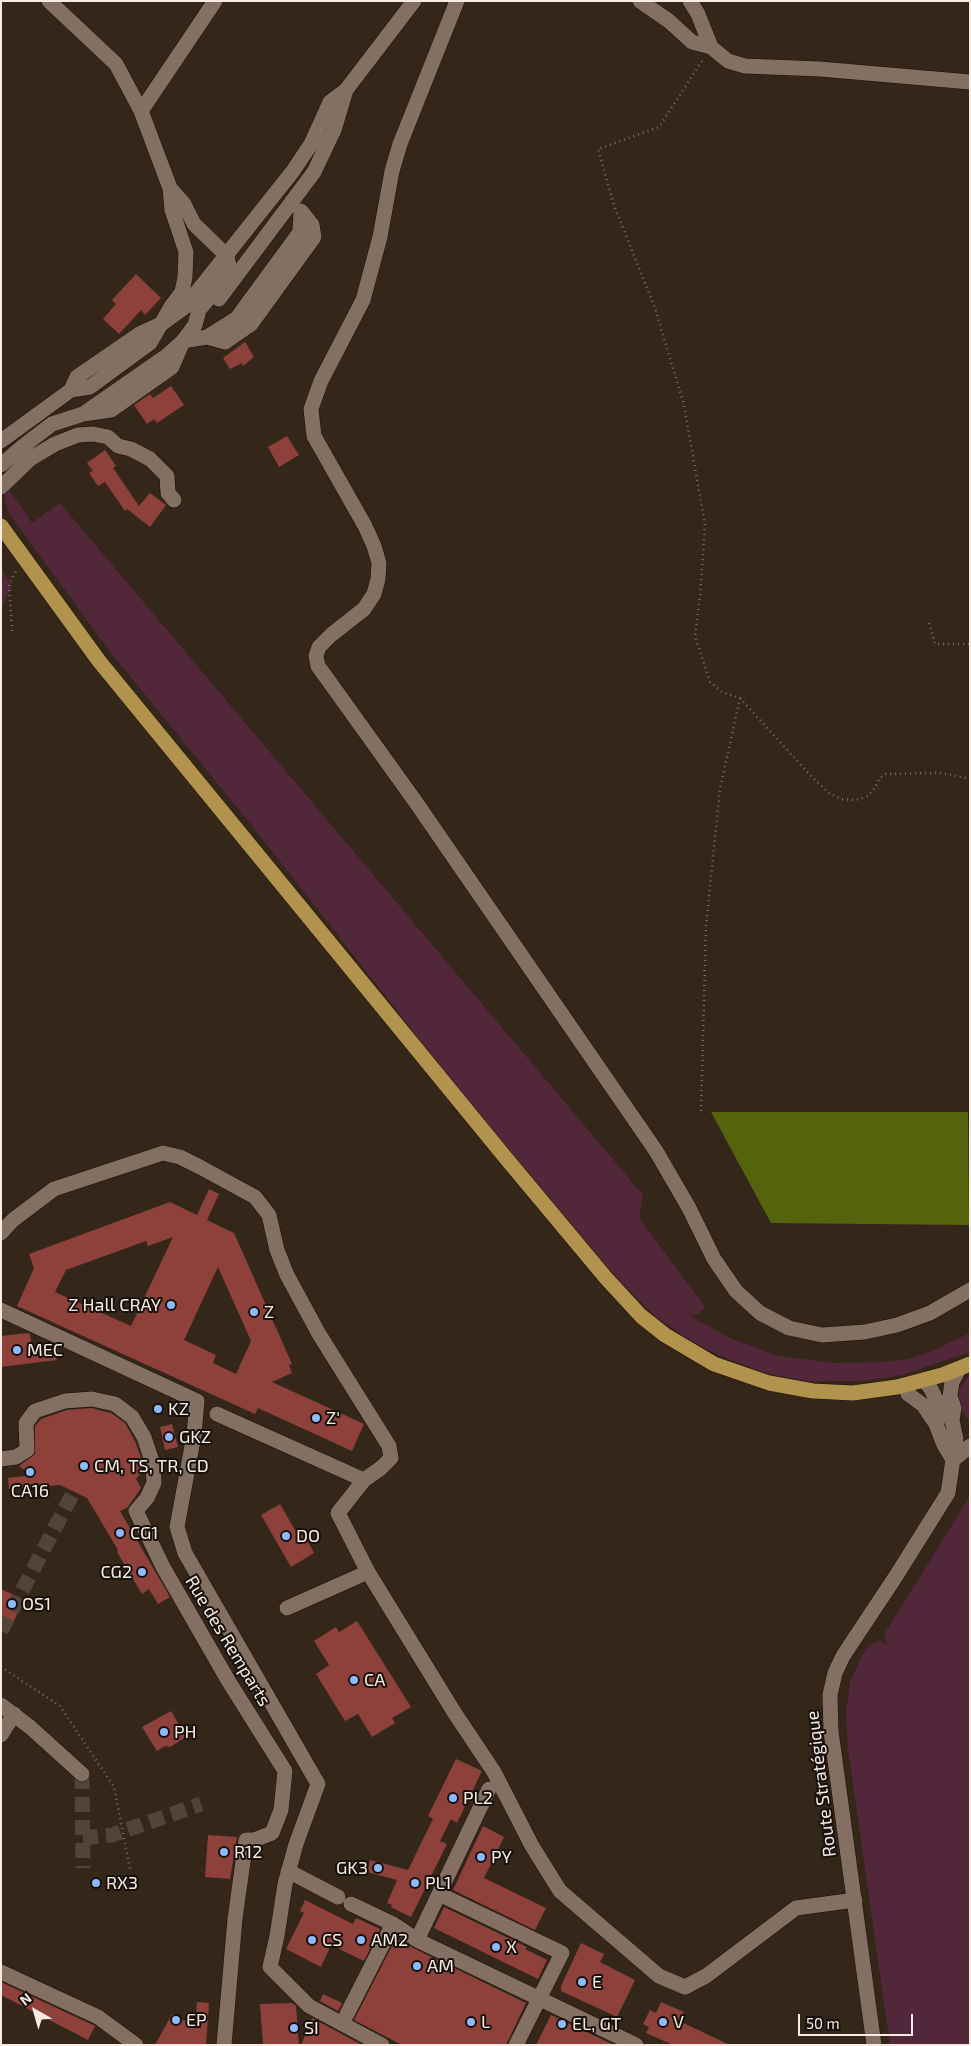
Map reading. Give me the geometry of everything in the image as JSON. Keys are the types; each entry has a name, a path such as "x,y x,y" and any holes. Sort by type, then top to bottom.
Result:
{"main road":[{"path":"1,526 99,661 511,1164 606,1278 641,1316 665,1335 701,1357 734,1372 769,1383 813,1391 872,1391 906,1385 964,1366"}],"street":[{"path":"1,441 70,390 90,386 150,343 172,305 182,292 185,276 186,252 172,210 170,188 141,111 116,64 50,1"},
{"path":"141,111 215,1"},
{"path":"163,323 185,307 279,190 311,144 330,102 346,90 414,1"},
{"path":"457,1 400,144 364,300 321,381 311,409 314,436 365,526 379,563 378,579 374,594 364,609 331,634 319,647 316,656 318,666 414,801 656,1151 689,1208 714,1259 736,1291 760,1313 788,1328 822,1334 864,1332 897,1325 930,1312 970,1290"},
{"path":"640,1 669,21 692,42 711,47 728,61 745,66 820,69 970,82"},
{"path":"690,1 698,14 711,47"},
{"path":"1,465 22,446 52,424 83,414 112,410 172,367 183,341 195,325 205,318 296,206 321,160 334,130 346,90"},
{"path":"170,188 184,204 194,224 227,256 229,266 221,278 218,287 199,310 195,325"},
{"path":"207,337 225,342 251,324 314,237 312,225 279,190"},
{"path":"183,341 207,337 238,318 300,232 296,206"},
{"path":"163,323 183,341"},
{"path":"38,414 63,412 83,414 101,422 132,449 150,459 167,476 168,493 174,500"},
{"path":"1,487 30,459 55,444 78,435 93,434 108,437 118,446 132,449"},
{"path":"1,1233 13,1220 54,1189 163,1153 180,1157 255,1197 269,1215 277,1250 287,1275 319,1334 389,1446 391,1458 364,1480 338,1513 368,1572 454,1712 494,1772 532,1846 560,1891 659,1976 684,1987 706,1976 796,1908 855,1900"},
{"path":"1,1310 197,1401 194,1435 177,1527 185,1552 218,1613 318,1784 311,1799 288,1871 270,1967 309,2006 382,2045"},
{"name":"Route Stratégique","path":"874,2045 831,1731 829,1712 832,1682 843,1656 948,1493 956,1439 952,1420 954,1408 950,1396 952,1382 964,1366"},
{"path":"924,1380 931,1388 942,1412 952,1420"},
{"path":"906,1385 908,1394 923,1406 936,1424 952,1460 970,1446"},
{"name":"Rue des Remparts","path":"1,1459 16,1457 27,1450 26,1423 34,1411 65,1401 92,1399 115,1404 132,1417 144,1437 153,1464 154,1483 147,1498 136,1511 164,1568 220,1666 285,1771 281,1810 272,1833 254,1840 246,1840 235,1919 224,2045"},
{"path":"217,1414 364,1480"},
{"path":"287,1608 368,1572"},
{"path":"1,1735 8,1710 82,1774"},
{"path":"417,1940 488,1789"},
{"path":"288,1871 344,1901 394,1924 417,1940 636,2045"},
{"path":"439,1894 562,1953 516,2045"},
{"path":"347,2014 394,1924"},
{"path":"1,1972 98,2017 136,2045"}],"path":[{"path":"711,47 659,127 598,149 615,208 655,308 684,406 704,525 700,596 695,636 710,682 722,692 740,698 810,775 829,792 840,798 856,800 868,796 875,788 879,779 885,774 941,773 970,779"},
{"path":"12,631 9,584 23,556"},
{"path":"929,623 935,644 970,644"},
{"path":"701,1111 706,926 720,788 740,698"}],"shaded area":[{"path":"7,487 32,523 60,503 643,1195 639,1218 705,1307 698,1314 690,1316 732,1339 778,1356 834,1363 882,1362 908,1359 930,1352 970,1333 970,1352 902,1375 863,1381 808,1381 765,1373 723,1357 696,1344 657,1318 617,1279 452,1081 257,832 111,653 8,512 4,496"},
{"path":"1,569 12,586 1,608"},
{"path":"711,1112 968,1112 969,1225 771,1223"},
{"path":"970,1375 970,1422 962,1412 958,1400 960,1388"},
{"path":"970,1496 970,2045 890,2045 848,1748 846,1712 850,1682 865,1650 876,1641 881,1641 886,1645 885,1633"}],"building":[{"path":"136,274 161,298 145,315 141,310 119,334 103,319 116,304 112,300"},
{"path":"245,342 254,357 243,366 242,363 230,369 223,358"},
{"path":"171,386 184,405 157,423 154,419 147,424 134,405 150,394 153,398"},
{"path":"287,436 299,455 279,467 268,447"},
{"path":"105,450 116,466 113,468 139,506 150,493 166,505 150,527 127,509 125,511 105,482 98,486 89,473 93,471 87,463"},
{"path":"209,1189 219,1194 207,1220 234,1233 292,1364 289,1365 292,1373 272,1382 364,1424 352,1451 258,1408 255,1414 17,1306 34,1268 29,1254 170,1202 197,1215","holes":["173,1237 131,1326 55,1292 66,1270 146,1241 148,1246","218,1267 251,1341 236,1374 213,1363 216,1355 184,1340"]},
{"name":"MEC","path":"30,1334 32,1348 55,1345 58,1347 59,1358 56,1358 57,1360 1,1367 1,1336"},
{"name":"CM, TS, TR, CD","path":"91,1408 111,1413 125,1423 135,1441 144,1466 144,1469 136,1479 141,1488 128,1507 120,1511 170,1597 158,1604 149,1589 142,1594 87,1498 60,1485 9,1489 8,1478 31,1475 19,1466 35,1454 35,1426 41,1419 67,1410"},
{"name":"GKZ","path":"172,1424 178,1447 165,1450 160,1427"},
{"name":"DO","path":"280,1504 299,1537 304,1534 314,1553 291,1567 261,1515"},
{"name":"OS1","path":"1,1589 27,1601 20,1608 12,1625 1,1620"},
{"name":"CA","path":"357,1621 411,1707 392,1718 395,1723 372,1737 358,1714 345,1721 316,1674 329,1665 314,1641 336,1627 339,1632"},
{"name":"PH","path":"171,1711 186,1737 170,1747 165,1746 157,1751 142,1727"},
{"path":"456,1759 482,1771 457,1823 451,1819 440,1841 447,1844 411,1917 387,1903 397,1880 367,1872 370,1860 408,1870 433,1819 428,1816"},
{"name":"PY","path":"483,1826 504,1837 484,1878 546,1908 535,1930 453,1890"},
{"name":"R12","path":"208,1835 237,1837 230,1879 205,1877"},
{"name":"CS","path":"305,1900 353,1924 356,1918 380,1929 364,1961 331,1945 321,1967 286,1949 304,1913 300,1911"},
{"name":"X","path":"444,1907 527,1947 525,1949 547,1960 538,1979 434,1928"},
{"name":"AM","path":"396,1938 526,2003 506,2045 402,2045 354,2020"},
{"name":"E","path":"581,1943 604,1954 600,1962 635,1980 617,2017 561,1991 561,1986"},
{"path":"1,1982 95,2026 88,2040 1,1995"},
{"path":"323,1994 342,2003 338,2011 320,2001"},
{"name":"EP","path":"197,2002 209,2003 206,2045 155,2045 172,2014 195,2026"},
{"name":"V","path":"661,2002 684,2012 679,2021 730,2045 673,2045 646,2033 649,2027 643,2024 650,2010 656,2013"},
{"path":"292,2003 296,2006 299,2045 263,2045 260,2004"},
{"name":"EL, GT","path":"551,2015 614,2045 536,2045"},
{"path":"312,2018 362,2045 301,2045"}],"tunnel":[{"path":"1,1631 72,1495"},
{"path":"82,1774 83,1868"},
{"path":"83,1838 112,1835 201,1804"}],"place":[{"name":"Z Hall CRAY","path":"171,1305"},
{"name":"Z","path":"254,1312"},
{"name":"MEC","path":"17,1350"},
{"name":"KZ","path":"158,1409"},
{"name":"Z'","path":"316,1418"},
{"name":"GKZ","path":"169,1437"},
{"name":"CM, TS, TR, CD","path":"84,1466"},
{"name":"CA16","path":"30,1472"},
{"name":"CG1","path":"120,1533"},
{"name":"DO","path":"286,1536"},
{"name":"CG2","path":"142,1572"},
{"name":"OS1","path":"12,1604"},
{"name":"CA","path":"354,1680"},
{"name":"PH","path":"164,1732"},
{"name":"PL2","path":"453,1798"},
{"name":"R12","path":"224,1852"},
{"name":"PY","path":"481,1857"},
{"name":"GK3","path":"378,1868"},
{"name":"RX3","path":"96,1883"},
{"name":"PL1","path":"415,1883"},
{"name":"CS","path":"312,1940"},
{"name":"AM2","path":"361,1940"},
{"name":"X","path":"496,1947"},
{"name":"AM","path":"417,1966"},
{"name":"E","path":"582,1982"},
{"name":"EP","path":"176,2020"},
{"name":"L","path":"471,2022"},
{"name":"V","path":"663,2022"},
{"name":"EL, GT","path":"562,2024"},
{"name":"SI","path":"294,2028"}]}
